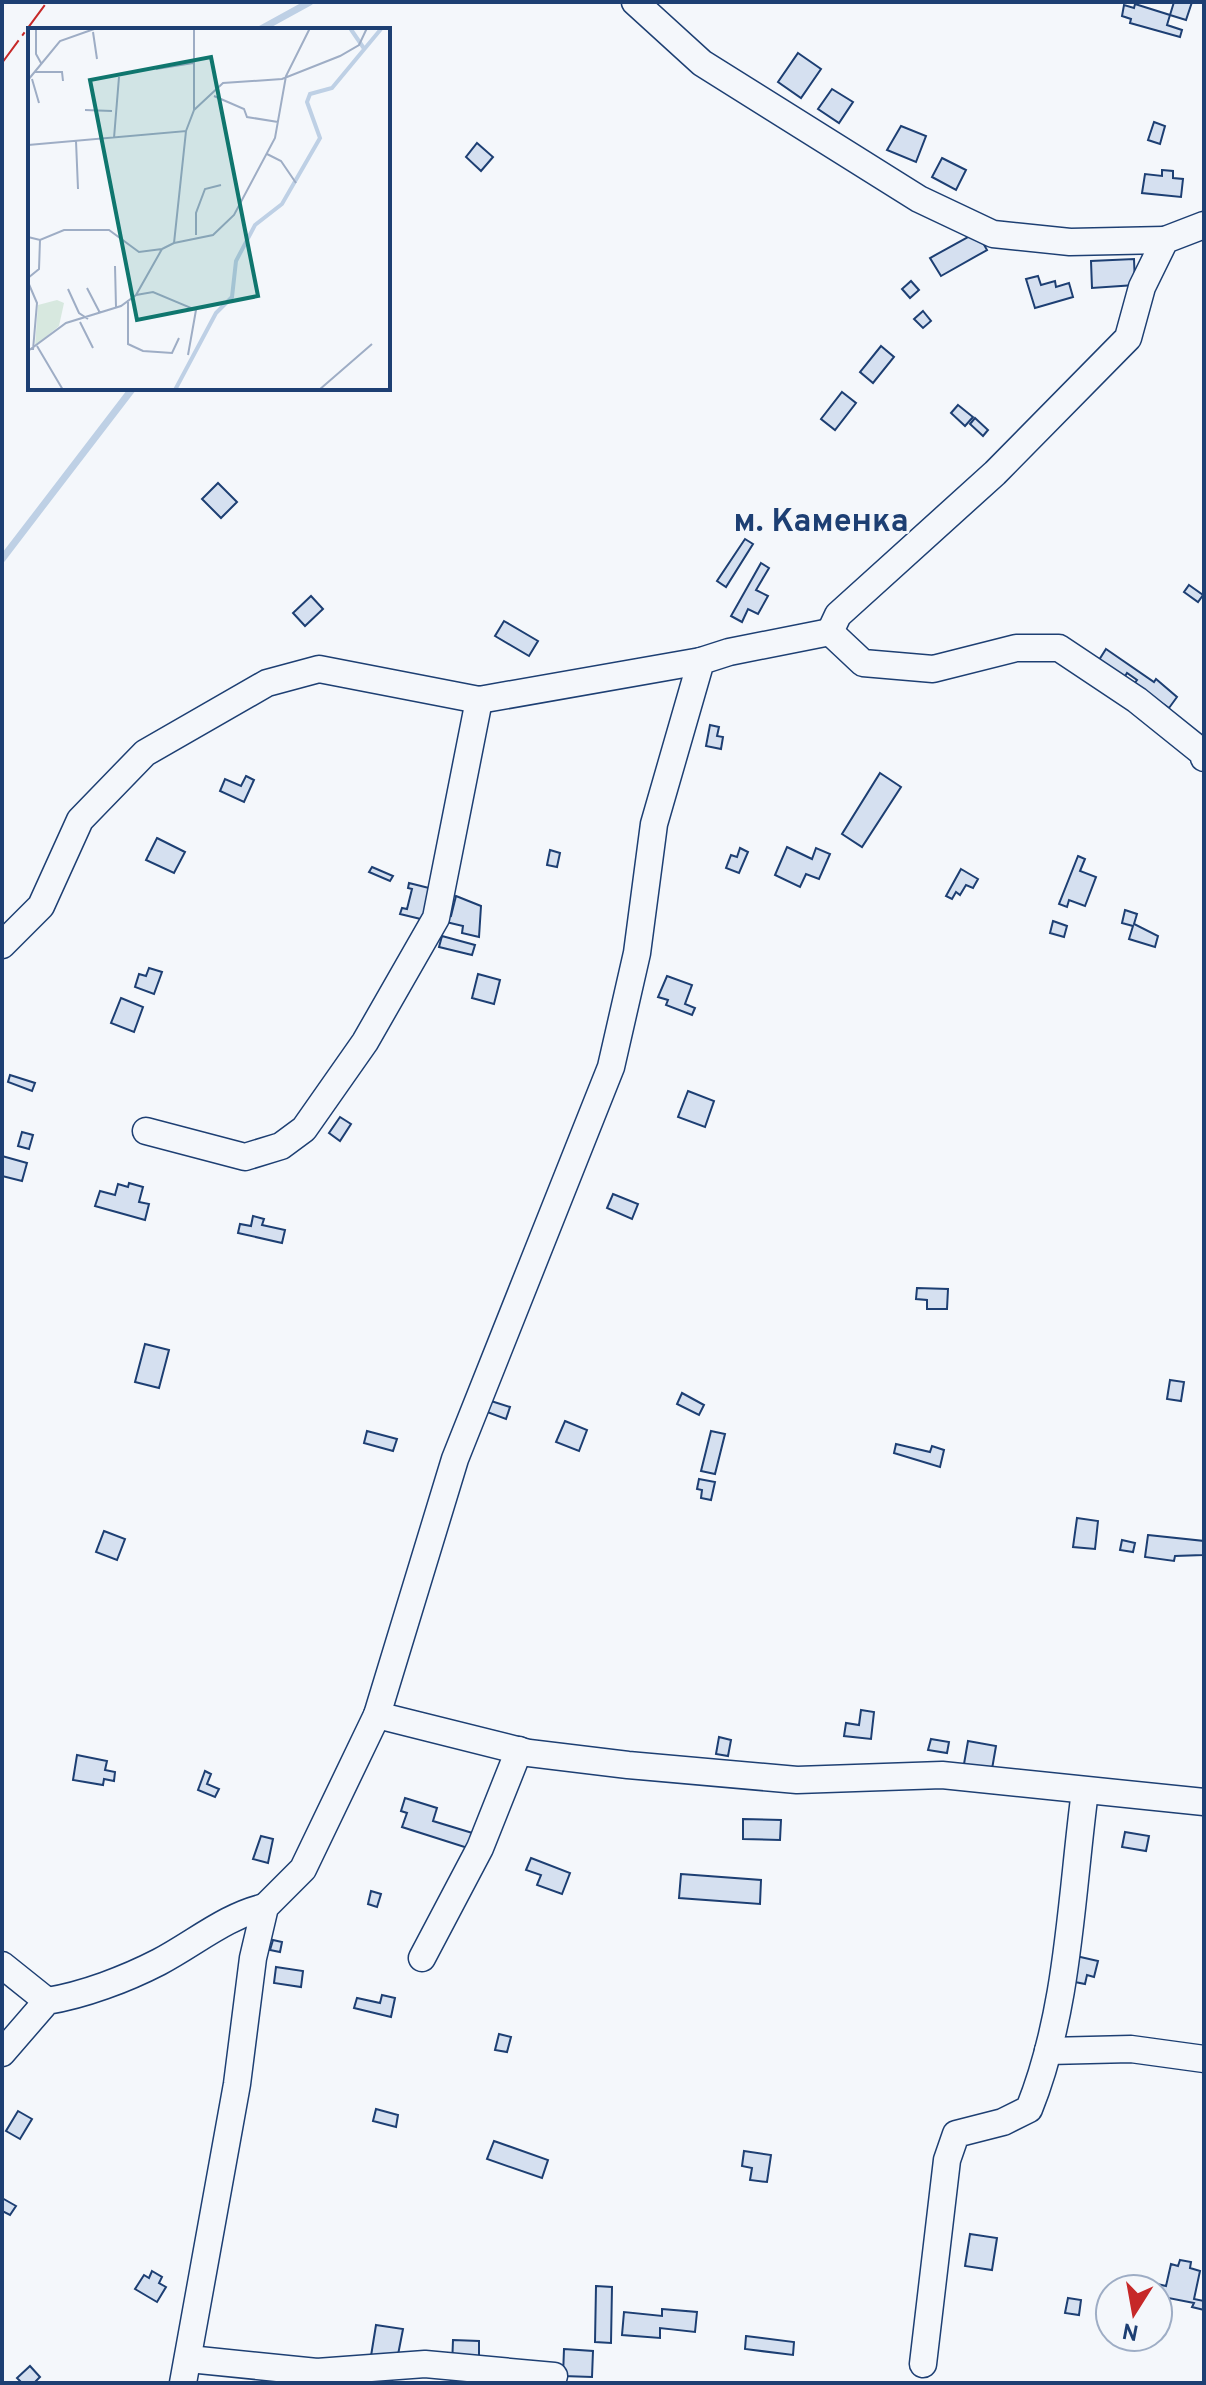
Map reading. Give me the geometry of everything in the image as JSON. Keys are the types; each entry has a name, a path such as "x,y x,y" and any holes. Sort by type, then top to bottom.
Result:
{"street":[{"path":"635,2 702,63 919,199 993,234 1070,242 1165,240 1204,225"},
{"path":"830,632 838,615 995,473 1128,338 1142,287 1165,240"},
{"path":"2,945 41,906 80,820 145,753 267,683 319,669 479,700 701,661 729,652 830,632"},
{"path":"830,632 863,663 933,669 1016,648 1059,648 1137,700 1203,753 1204,758"},
{"path":"2,2053 47,2001 71,1998 158,1963 244,1912 265,1907 303,1869 377,1715 455,1459 611,1067 637,953 654,824 701,661"},
{"path":"146,1131 245,1157 281,1146 304,1129 365,1042 436,918 479,700"},
{"path":"377,1715 519,1750 628,1765 797,1780 942,1775 1085,1791 1153,1794 1204,1802"},
{"path":"422,1958 480,1848 519,1750"},
{"path":"923,2364 947,2160 956,2134 1003,2122 1029,2109 1048,2051 1066,1942 1085,1791"},
{"path":"265,1907 253,1958 237,2084 186,2371 317,2372 425,2364 554,2376"},
{"path":"2,1965 47,2001"},
{"path":"1048,2051 1131,2049 1204,2059"}],"building":[{"path":"1174,2 1192,2 1186,20 1170,15"},
{"path":"1135,4 1170,15 1167,25 1182,30 1180,37 1130,23 1131,19 1122,16 1124,5 1134,8"},
{"path":"798,53 821,69 801,98 778,82"},
{"path":"832,89 853,102 839,123 818,109"},
{"path":"1154,122 1165,126 1160,144 1148,140"},
{"path":"901,126 926,136 916,162 887,150"},
{"path":"477,143 493,157 481,171 466,157"},
{"path":"942,158 966,170 956,190 932,177"},
{"path":"1162,170 1173,171 1173,178 1183,179 1181,197 1142,193 1145,174 1162,176"},
{"path":"977,232 987,250 941,276 930,258"},
{"path":"1134,259 1135,285 1092,288 1091,261"},
{"path":"1038,276 1041,285 1055,281 1056,287 1069,283 1073,297 1035,308 1026,279"},
{"path":"911,281 919,290 910,298 902,289"},
{"path":"923,311 931,321 923,328 914,319"},
{"path":"881,346 894,357 873,383 860,372"},
{"path":"842,392 856,403 835,430 821,419"},
{"path":"958,405 973,417 965,426 951,413"},
{"path":"975,418 988,430 983,436 970,424"},
{"path":"218,483 237,502 221,518 202,499"},
{"path":"745,539 753,544 726,587 717,581"},
{"path":"761,563 769,568 756,590 768,596 758,614 748,609 742,622 731,616"},
{"path":"1189,585 1203,595 1198,602 1184,592"},
{"path":"311,596 323,609 305,626 293,613"},
{"path":"504,621 538,641 529,656 495,636"},
{"path":"1106,649 1154,682 1156,679 1177,697 1169,708 1134,684 1137,680 1127,673 1124,678 1099,660"},
{"path":"710,725 719,727 717,736 723,737 721,749 706,746"},
{"path":"880,773 901,787 862,847 842,834"},
{"path":"246,776 254,780 244,802 220,791 225,779 241,786"},
{"path":"157,838 185,852 174,873 146,860"},
{"path":"787,847 812,859 816,848 830,854 819,879 806,874 800,887 775,875"},
{"path":"740,848 748,852 739,873 726,868 731,855 737,857"},
{"path":"550,850 560,853 557,867 547,865"},
{"path":"1078,856 1085,859 1080,871 1096,877 1085,906 1069,900 1067,907 1059,904"},
{"path":"372,867 393,876 390,881 369,872"},
{"path":"961,869 978,879 973,888 966,885 960,895 956,892 952,899 946,896"},
{"path":"409,883 437,890 429,921 400,914 402,908 407,909 412,889 408,888"},
{"path":"456,896 481,906 479,937 462,933 463,926 446,922 448,915 451,916"},
{"path":"1125,910 1137,914 1134,924 1158,936 1155,947 1129,939 1133,926 1122,923"},
{"path":"1053,921 1067,926 1064,937 1050,933"},
{"path":"442,936 475,945 472,955 439,947"},
{"path":"149,968 162,972 154,994 135,987 139,974 146,976"},
{"path":"478,974 500,980 494,1004 472,998"},
{"path":"667,976 692,985 685,1004 695,1008 692,1015 666,1005 668,1000 658,997"},
{"path":"121,998 143,1007 134,1032 111,1023"},
{"path":"10,1075 35,1083 32,1091 8,1082"},
{"path":"688,1091 714,1101 705,1127 678,1117"},
{"path":"340,1117 351,1124 340,1141 329,1133"},
{"path":"22,1132 33,1135 29,1149 18,1146"},
{"path":"2,1156 27,1163 22,1181 2,1176"},
{"path":"129,1183 143,1187 139,1202 149,1204 145,1220 95,1206 100,1191 115,1195 118,1184 128,1187"},
{"path":"613,1194 638,1204 632,1219 607,1208"},
{"path":"253,1216 264,1219 262,1225 285,1230 282,1243 238,1233 240,1224 251,1226"},
{"path":"917,1288 948,1289 947,1309 927,1309 927,1300 916,1299"},
{"path":"145,1344 169,1350 159,1388 135,1382"},
{"path":"1170,1380 1184,1382 1181,1401 1167,1399"},
{"path":"682,1393 704,1405 699,1415 677,1404"},
{"path":"491,1401 510,1407 506,1419 487,1412"},
{"path":"565,1421 587,1430 579,1451 556,1442"},
{"path":"367,1431 397,1439 393,1451 364,1443"},
{"path":"711,1431 725,1434 715,1474 701,1471"},
{"path":"896,1444 930,1452 932,1446 944,1450 940,1467 894,1453"},
{"path":"699,1479 715,1482 711,1500 701,1498 702,1490 697,1489"},
{"path":"1077,1518 1098,1521 1095,1549 1073,1547"},
{"path":"104,1531 125,1539 117,1560 96,1552"},
{"path":"1148,1535 1204,1541 1203,1555 1175,1556 1174,1561 1145,1557"},
{"path":"1122,1540 1135,1543 1133,1552 1120,1550"},
{"path":"861,1710 874,1712 871,1739 844,1736 846,1723 859,1725"},
{"path":"719,1737 731,1740 728,1756 716,1754"},
{"path":"931,1739 949,1742 947,1753 928,1750"},
{"path":"968,1741 996,1746 992,1769 964,1764"},
{"path":"77,1755 107,1761 105,1770 115,1772 114,1781 104,1779 103,1785 73,1780"},
{"path":"205,1771 211,1774 207,1784 219,1789 215,1797 198,1790"},
{"path":"405,1798 437,1808 433,1821 479,1835 474,1850 402,1827 407,1813 401,1811"},
{"path":"743,1819 781,1820 780,1840 743,1839"},
{"path":"1125,1832 1149,1836 1146,1851 1122,1847"},
{"path":"261,1836 273,1839 268,1863 253,1859"},
{"path":"531,1858 570,1873 562,1894 537,1885 541,1875 526,1870"},
{"path":"681,1874 761,1880 760,1904 679,1898"},
{"path":"371,1891 381,1894 377,1907 368,1904"},
{"path":"273,1940 282,1942 280,1952 270,1950"},
{"path":"1076,1956 1098,1961 1094,1977 1087,1975 1085,1984 1065,1980"},
{"path":"276,1967 303,1971 301,1987 274,1983"},
{"path":"382,1995 395,1998 391,2017 354,2008 357,1998 380,2003"},
{"path":"499,2034 511,2037 507,2052 495,2050"},
{"path":"376,2109 398,2115 396,2127 373,2121"},
{"path":"18,2111 32,2119 20,2139 6,2131"},
{"path":"494,2141 548,2160 542,2178 487,2159"},
{"path":"744,2151 771,2155 767,2182 750,2180 752,2168 742,2166"},
{"path":"2,2198 16,2206 10,2215 2,2211"},
{"path":"970,2234 997,2238 992,2270 965,2266"},
{"path":"1180,2260 1191,2262 1190,2268 1200,2271 1194,2299 1204,2301 1204,2310 1192,2307 1194,2303 1174,2299 1174,2273 1169,2273 1171,2264 1178,2266"},
{"path":"152,2271 162,2277 159,2283 166,2287 157,2302 135,2289 144,2275 149,2278"},
{"path":"596,2286 612,2287 611,2343 595,2342"},
{"path":"1068,2298 1081,2300 1079,2315 1065,2313"},
{"path":"662,2309 697,2312 695,2332 660,2328 660,2338 622,2335 624,2312 662,2316"},
{"path":"376,2325 403,2329 397,2360 371,2356"},
{"path":"746,2336 794,2342 793,2355 745,2349"},
{"path":"453,2340 479,2341 479,2367 452,2367"},
{"path":"564,2349 593,2351 592,2377 563,2376"},
{"path":"30,2366 40,2377 34,2383 22,2383 17,2378"}],"waterway":[{"path":"263,28 310,2"},
{"path":"2,559 131,390"}],"power":[{"path":"2,63 47,2"}],"district":[{"name":"м. Каменка","path":"821,523"}]}
